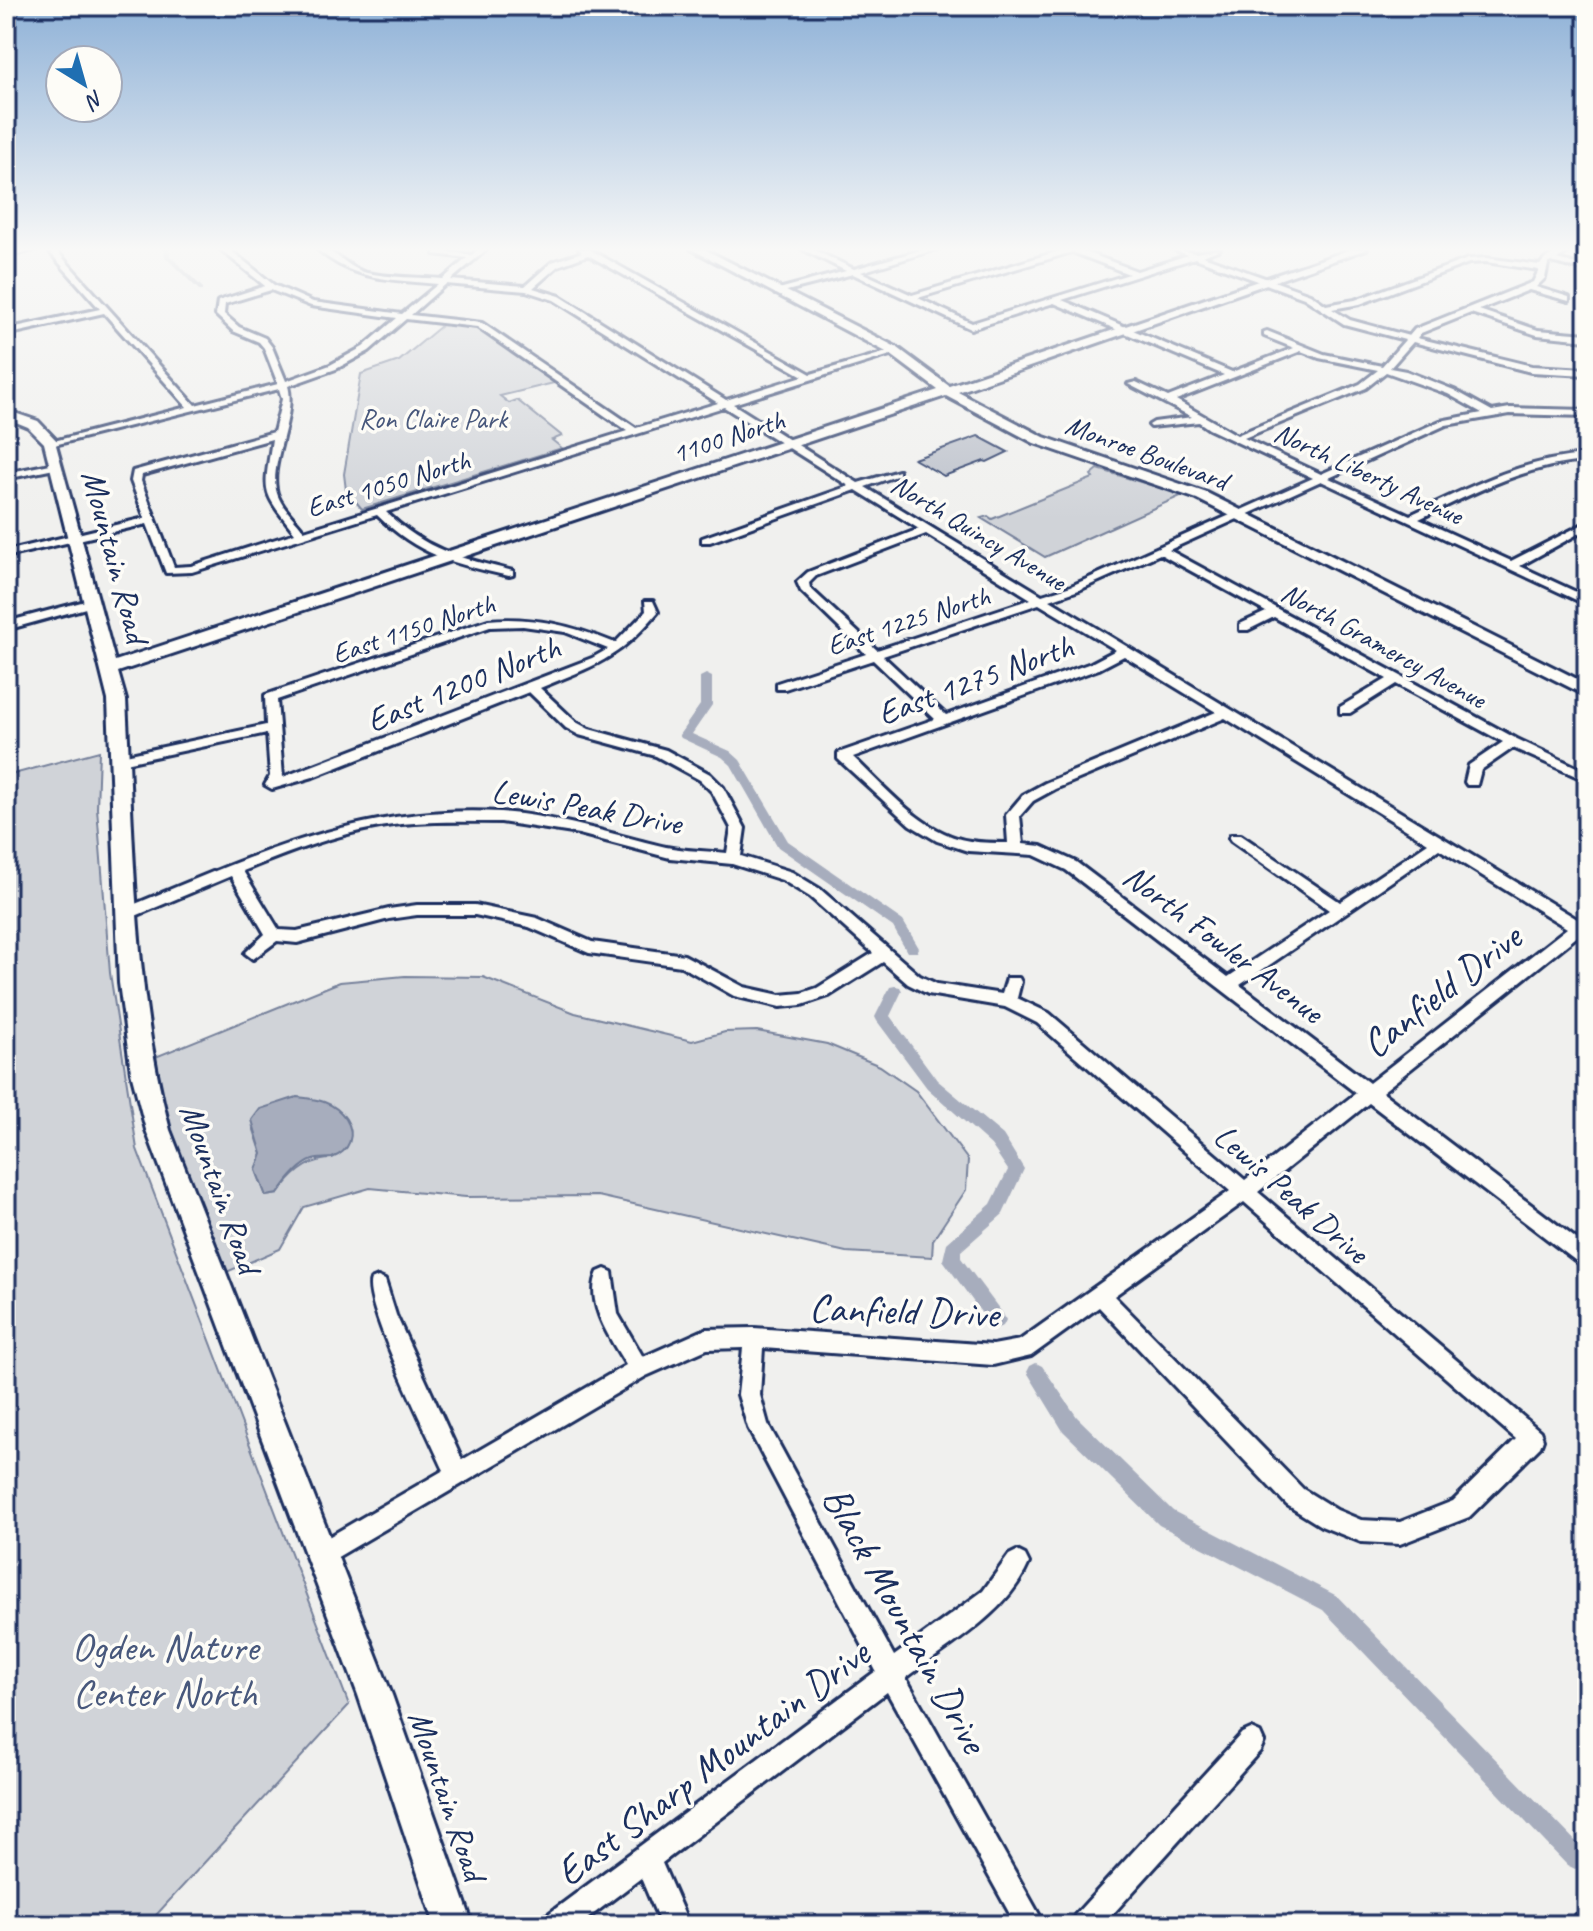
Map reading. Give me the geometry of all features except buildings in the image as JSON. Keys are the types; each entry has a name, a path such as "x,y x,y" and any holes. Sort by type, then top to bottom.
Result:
{"street":[{"path":"132,339 193,408"},
{"path":"260,339 268,347 287,399 270,488 274,500 302,535"},
{"path":"49,445 283,385 333,367 378,339"},
{"path":"503,339 635,432"},
{"name":"North Quincy Avenue","path":"622,339 1224,713 1584,927"},
{"path":"743,339 810,377"},
{"name":"Monroe Boulevard","path":"871,339 894,351 947,391 1060,449 1177,486 1237,513 1587,691"},
{"name":"1100 North","path":"109,669 1098,339"},
{"path":"1151,339 1232,375"},
{"path":"1279,339 1322,356 1385,369 1451,392 1488,413"},
{"path":"1237,438 1363,386 1385,369 1410,339"},
{"path":"1410,339 1531,369 1587,372"},
{"path":"1168,400 1301,348"},
{"name":"East 1050 North","path":"151,520 170,571 192,569 894,351"},
{"name":"North Liberty Avenue","path":"1133,384 1237,438 1587,601"},
{"name":"East 1225 North","path":"781,686 1045,600 1443,423 1488,413 1587,413"},
{"name":"Mountain Road","path":"8,416 49,445 117,700 134,1026 158,1130 375,1695 454,1925"},
{"path":"1154,425 1198,419"},
{"path":"6,554 151,520 136,481 137,473 278,434"},
{"path":"1410,519 1518,470 1549,461 1587,458"},
{"path":"6,476 55,466"},
{"path":"706,540 895,473"},
{"path":"379,511 405,537 443,558 509,573"},
{"path":"1511,566 1587,525"},
{"path":"927,530 812,574 803,582 805,589 945,721"},
{"name":"North Gramercy Avenue","path":"1160,550 1512,742 1587,777"},
{"name":"East 1200 North","path":"273,728 277,776 272,785 308,774 596,661 617,648 652,612 649,603"},
{"path":"6,626 89,604"},
{"path":"1244,627 1274,613"},
{"name":"East 1150 North","path":"273,728 270,698 488,624 510,621 553,624 617,648"},
{"name":"East 1275 North","path":"843,756 1095,666 1124,651"},
{"path":"1345,710 1396,679"},
{"path":"531,686 571,725 584,732 661,753 705,777 718,790 738,828 733,859"},
{"path":"1016,849 1013,815 1028,798 1224,713"},
{"path":"121,760 273,728"},
{"path":"1472,782 1474,768 1512,742"},
{"name":"North Fowler Avenue","path":"843,756 915,822 942,838 968,846 1036,850 1071,866 1587,1258"},
{"name":"Lewis Peak Drive","path":"128,913 285,848 378,823 443,816 531,821 579,829 670,853 733,859 787,876 815,893 914,980 934,990 1008,1001 1043,1018 1532,1439 1461,1509 1400,1533 1361,1531 1329,1518 1295,1497 1100,1295"},
{"path":"1236,838 1340,910"},
{"path":"1230,984 1438,843"},
{"path":"234,869 274,935"},
{"path":"253,953 274,935 297,937 417,910 475,910 532,922 589,947 684,961 740,992 780,1001 802,999 823,992 884,954"},
{"name":"Canfield Drive","path":"321,1554 639,1369 706,1339 754,1338 993,1355 1024,1349 1245,1191 1584,927"},
{"path":"1008,1001 1013,982"},
{"path":"605,1278 608,1316 639,1369"},
{"path":"378,1286 386,1316 457,1473"},
{"name":"Black Mountain Drive","path":"754,1338 749,1395 759,1428 1031,1925"},
{"name":"East Sharp Mountain Drive","path":"557,1925 991,1599 1017,1563"},
{"path":"1085,1925 1251,1742"},
{"path":"646,1858 675,1925"}],"green space":[{"name":"Ron Claire Park","path":"425,339 497,339 558,382 500,396 509,403 517,400 562,436 552,440 562,448 362,509 346,490 344,474 361,374 399,361"},
{"path":"1098,469 1183,495 1045,557 981,518 988,516 992,519 1093,478 1091,475"},
{"name":"Ogden Nature Center North","path":"99,751 97,808 110,973 137,1149 349,1705 147,1925 6,1925 6,776"},
{"path":"405,976 483,977 575,1013 692,1041 725,1032 757,1031 827,1044 880,1066 916,1091 968,1160 966,1190 933,1240 932,1257 846,1252 598,1196 466,1197 370,1188 304,1207 280,1249 222,1274 167,1133 148,1060 340,982","holes":["253,1127 328,1159 306,1166 278,1194 266,1196 256,1170 262,1154"]}],"water":[{"path":"297,1097 318,1100 336,1108 349,1125 350,1142 332,1158 308,1162 293,1174 278,1194 266,1196 256,1170 262,1154 252,1120 260,1109"}],"waterway":[{"path":"706,677 706,705 685,735 726,754 736,763 783,844 898,924 912,948"},
{"path":"895,991 882,1017 932,1084 997,1140 1016,1169 997,1209 953,1248 952,1260 997,1320"},
{"path":"1036,1372 1070,1424 1166,1518 1330,1603 1575,1857"}]}
